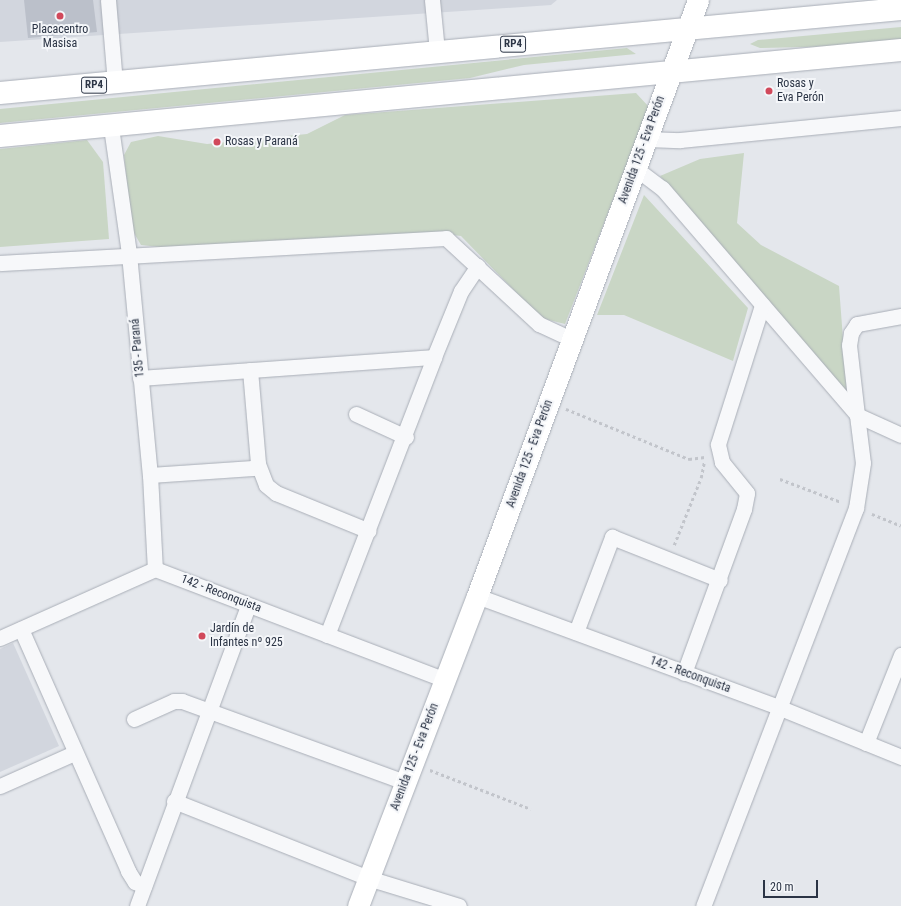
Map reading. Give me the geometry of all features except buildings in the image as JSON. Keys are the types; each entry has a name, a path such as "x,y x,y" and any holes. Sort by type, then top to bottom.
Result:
{"main road":[{"path":"866,0 894,10"},
{"name":"RP4","path":"0,93 687,28 894,10"},
{"path":"0,136 111,127 671,70 901,50"}],"street":[{"path":"108,0 115,82"},
{"path":"432,0 437,52"},
{"name":"Avenida 125 - Eva Perón","path":"358,906 477,596 698,0"},
{"path":"647,139 680,140 901,118"},
{"name":"135 - Paraná","path":"111,127 129,254 150,475 155,569"},
{"path":"635,168 662,188 857,415 901,435"},
{"path":"0,263 129,254 176,255 432,237 446,238 539,324 573,340"},
{"path":"327,635 369,532 406,437 434,357 461,291 478,266"},
{"path":"684,673 720,580 746,493 712,456 718,444 762,305"},
{"path":"703,906 778,707 856,508 863,463 857,415 851,333 857,324 869,320 901,316"},
{"path":"140,378 434,357"},
{"path":"250,370 258,464 266,485 276,493 369,532"},
{"path":"356,414 406,437"},
{"path":"150,475 253,468 258,464"},
{"path":"576,632 612,537 720,580"},
{"path":"0,638 155,569"},
{"name":"142 - Reconquista","path":"155,569 248,606 445,680"},
{"name":"142 - Reconquista","path":"477,596 778,707 901,757"},
{"path":"137,906 174,801 248,606"},
{"path":"21,629 74,753 128,871 136,882 144,886"},
{"path":"866,743 901,655"},
{"path":"134,719 174,701 209,708 409,773"},
{"path":"0,786 74,753"},
{"path":"174,801 368,878 459,906"}],"path":[{"path":"549,402 689,459 712,456"},
{"path":"669,559 701,478 712,456"},
{"path":"409,773 531,809"}],"shaded area":[{"path":"0,0 557,0 551,5 0,42"},
{"path":"13,643 59,746 0,772 0,649"}],"green space":[{"path":"901,27 901,40 844,46 760,48 750,44 758,40"},
{"path":"627,48 636,54 524,65 470,78 0,123 0,109"},
{"path":"636,93 649,107 565,324 541,318 461,236 437,233 179,249 141,245 131,228 124,155 131,142 158,136 207,144 307,134 345,115"},
{"path":"87,140 103,162 109,239 0,247 0,149"},
{"path":"744,153 737,223 761,245 839,286 847,392 660,176 700,159"},
{"path":"644,195 748,308 733,361 624,315 597,315"}],"place":[{"name":"Placacentro Masisa","path":"60,16"},
{"name":"Rosas y Eva Perón","path":"769,91"},
{"name":"Rosas y Paraná","path":"217,142"},
{"name":"Jardín de Infantes nº 925","path":"202,636"}]}
